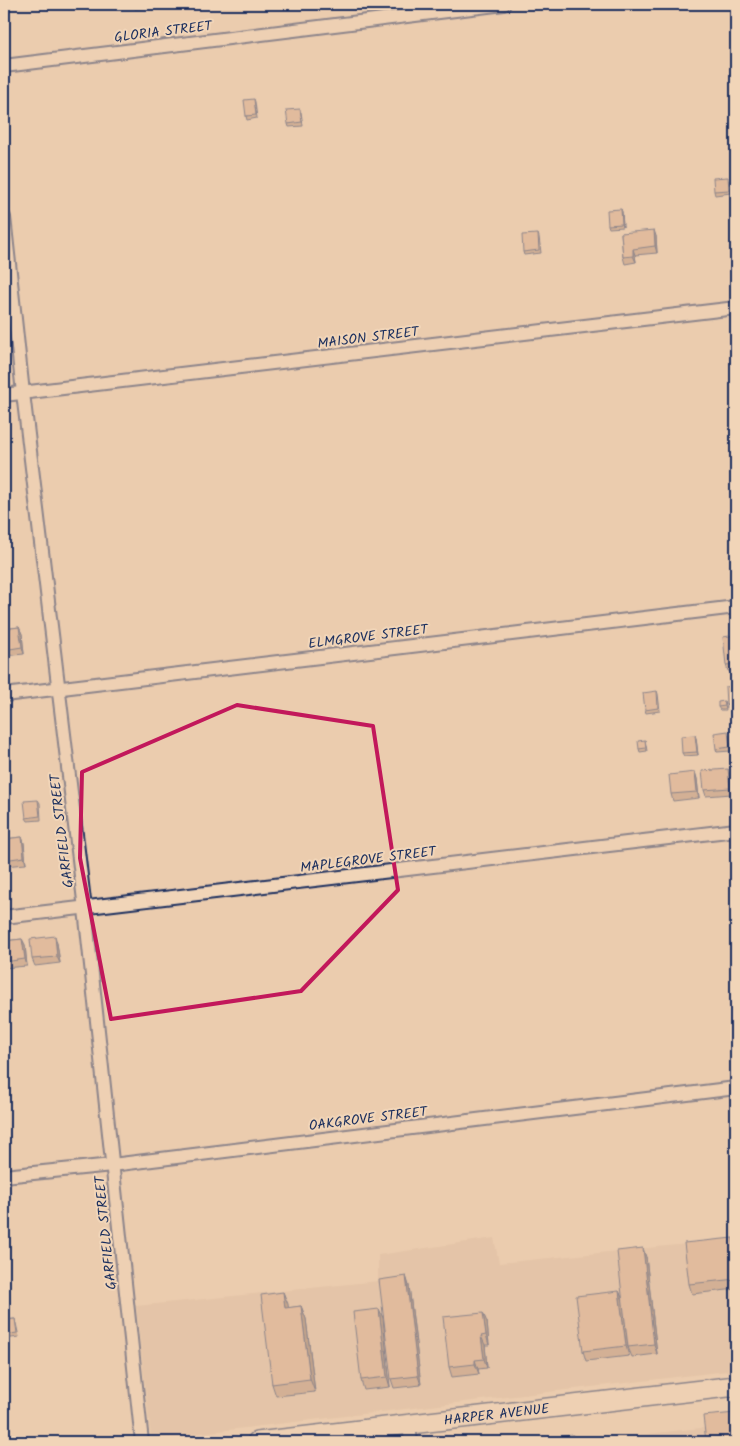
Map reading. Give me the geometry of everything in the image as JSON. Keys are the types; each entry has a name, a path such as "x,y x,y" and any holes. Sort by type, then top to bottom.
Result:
{"main road":[{"name":"HARPER AVENUE","path":"257,1442 410,1433 736,1386"}],"street":[{"name":"GLORIA STREET","path":"4,66 504,4"},
{"name":"GARFIELD STREET","path":"4,217 23,393 86,908 142,1442"},
{"name":"MAISON STREET","path":"4,395 736,308"},
{"name":"ELMGROVE STREET","path":"4,695 736,607"},
{"name":"MAPLEGROVE STREET","path":"4,917 736,830"},
{"name":"OAKGROVE STREET","path":"4,1176 736,1088"}],"highlighted area":[{"path":"237,705 373,726 398,890 301,991 111,1019 80,858 82,772"}],"shaded area":[{"path":"494,1238 499,1263 736,1239 736,1370 151,1439 136,1306 378,1281 378,1255"},
{"path":"736,1424 736,1442 578,1442"}],"building":[{"path":"254,99 256,115 246,116 244,100"},
{"path":"300,109 302,122 288,124 286,110"},
{"path":"728,177 729,190 714,191 713,178"},
{"path":"621,209 622,224 608,225 607,210"},
{"path":"654,230 655,246 633,249 633,256 623,257 621,233"},
{"path":"538,234 539,250 523,252 522,235"},
{"path":"19,627 22,647 4,650 4,629"},
{"path":"736,635 736,664 726,665 723,637"},
{"path":"736,686 736,703 726,704 725,687"},
{"path":"657,691 658,708 645,710 643,693"},
{"path":"724,701 725,706 718,707 718,702"},
{"path":"728,731 730,747 716,749 714,733"},
{"path":"695,735 697,752 682,753 681,736"},
{"path":"645,740 646,748 639,749 638,741"},
{"path":"4,765 6,765 8,782 4,782"},
{"path":"728,769 730,788 704,790 702,771"},
{"path":"695,772 697,792 671,794 669,775"},
{"path":"38,800 40,816 26,818 24,801"},
{"path":"22,837 24,857 4,860 4,839"},
{"path":"55,936 57,957 32,959 30,939"},
{"path":"22,939 25,959 4,962 4,941"},
{"path":"733,1238 736,1279 689,1284 684,1243"},
{"path":"643,1248 654,1344 628,1347 617,1251"},
{"path":"406,1276 418,1376 391,1379 379,1280"},
{"path":"619,1291 626,1346 583,1351 576,1296"},
{"path":"283,1292 285,1308 301,1306 310,1379 272,1384 261,1295"},
{"path":"379,1309 387,1377 361,1380 353,1312"},
{"path":"483,1313 486,1335 481,1336 484,1359 475,1360 475,1364 449,1367 443,1317"},
{"path":"15,1319 17,1333 4,1335 4,1320"},
{"path":"736,1413 736,1442 706,1442 703,1416"},
{"path":"573,1435 574,1442 546,1442 546,1438"}]}
